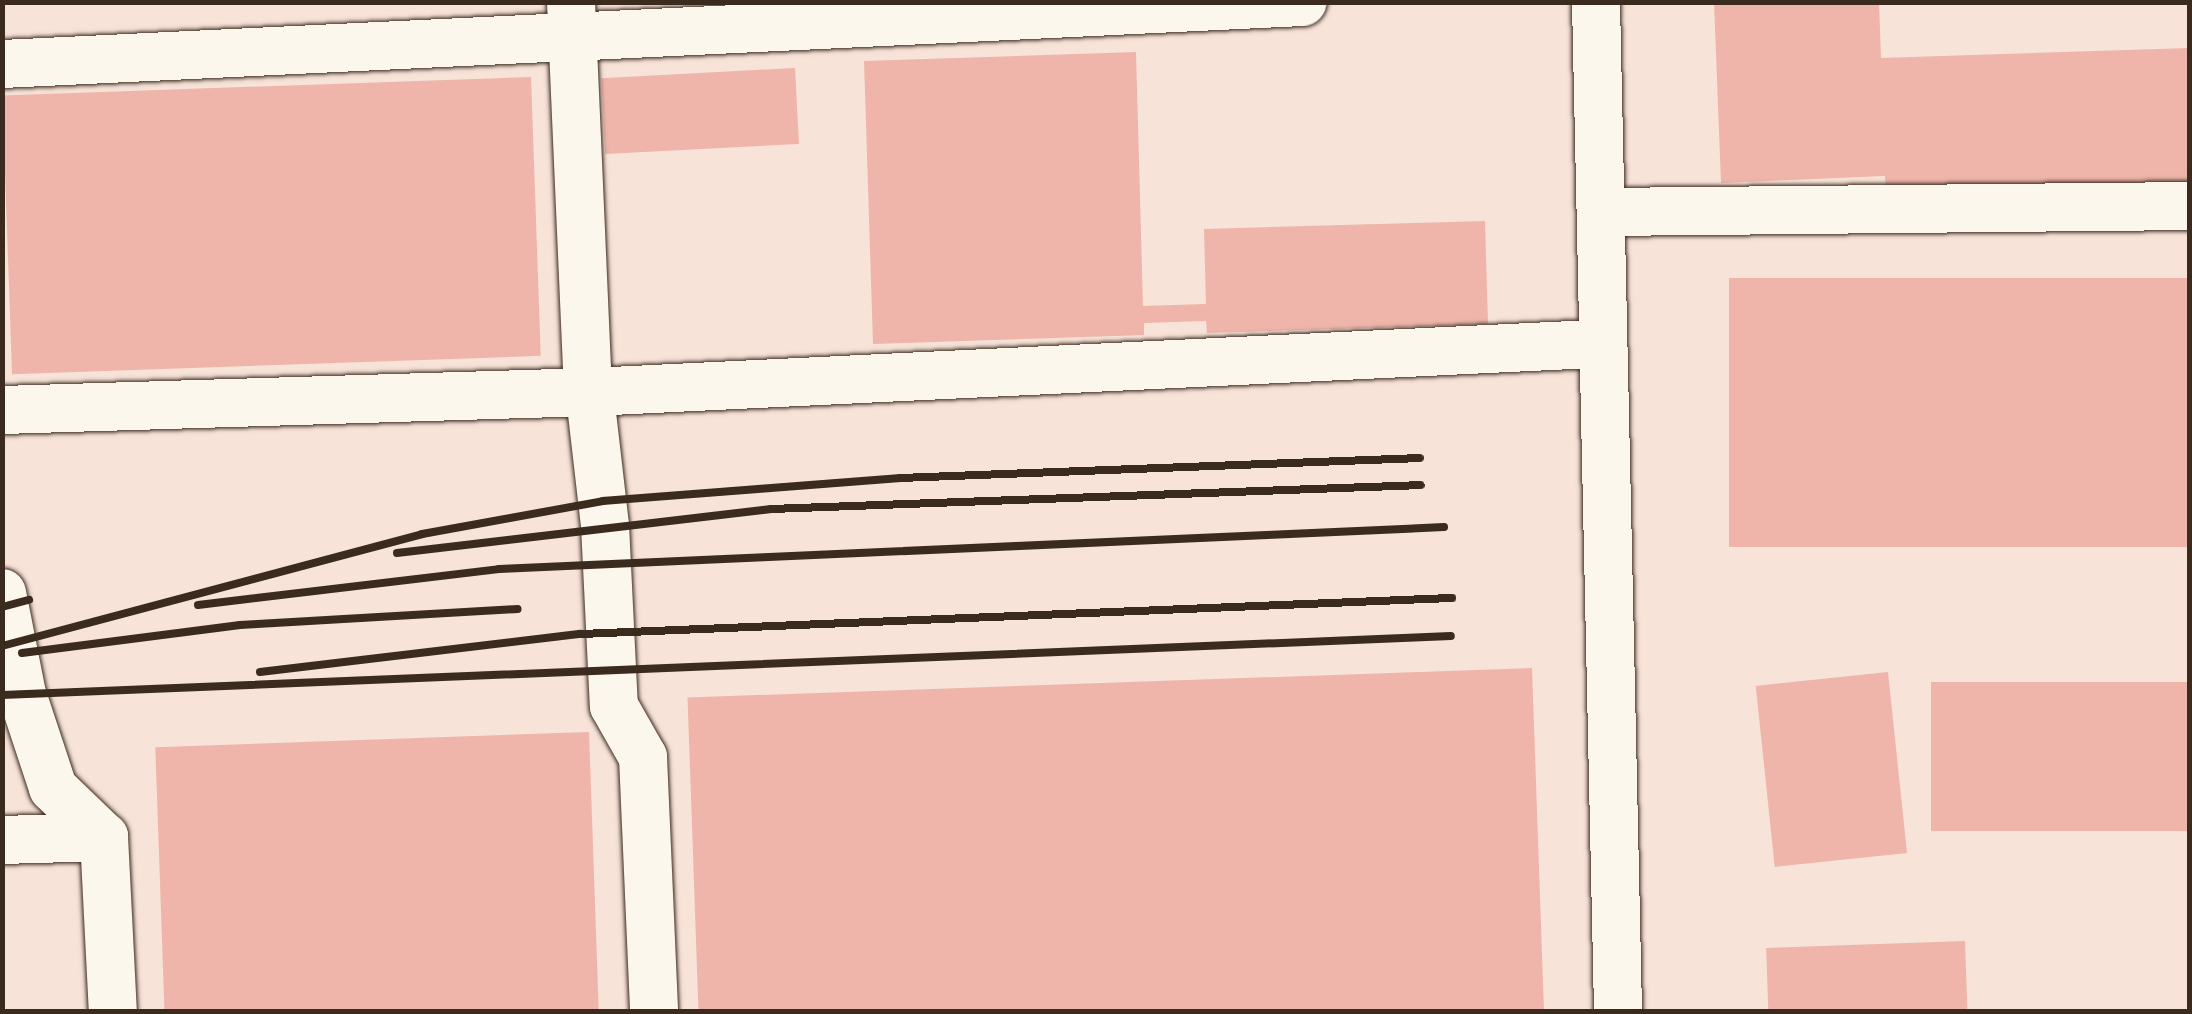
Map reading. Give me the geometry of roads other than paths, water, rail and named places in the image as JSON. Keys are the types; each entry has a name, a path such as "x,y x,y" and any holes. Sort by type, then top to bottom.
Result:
{"lane":[{"path":"2,64 572,22 1302,2"},
{"path":"1596,2 1618,1012"},
{"path":"572,22 590,392 614,706 642,757 654,1012"},
{"path":"1602,212 2190,206"},
{"path":"2,410 590,392 1592,344"},
{"path":"2,593 22,694 53,788 104,837 113,1012"},
{"path":"2,840 104,837"}],"railway":[{"path":"2,646 422,534 603,501 900,478 1420,458"},
{"path":"397,553 771,509 1421,485"},
{"path":"198,605 499,569 1444,527"},
{"path":"260,672 581,634 1452,598"},
{"path":"2,607 29,600"},
{"path":"22,653 240,625 518,609"},
{"path":"2,695 1451,636"}]}
